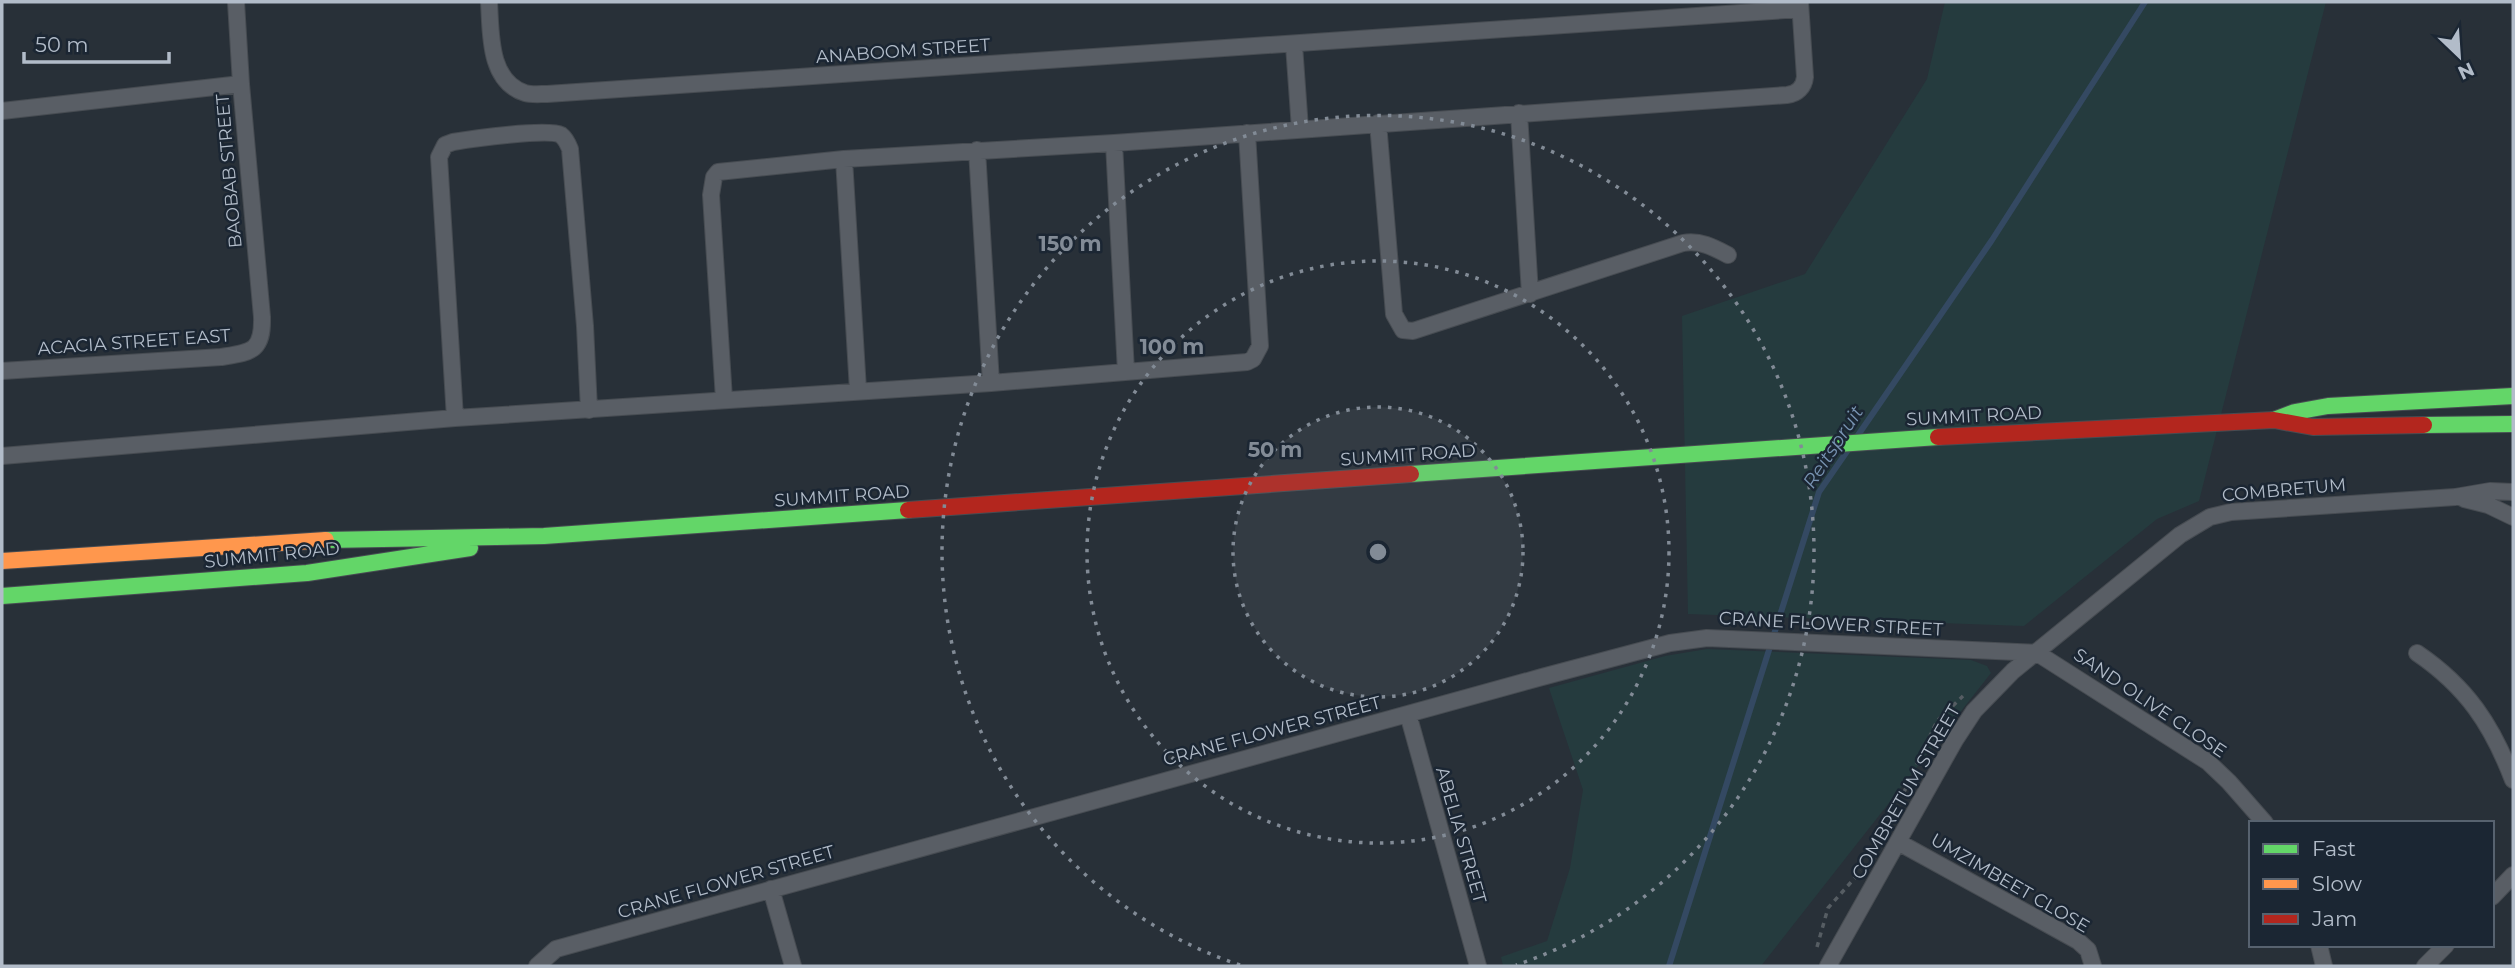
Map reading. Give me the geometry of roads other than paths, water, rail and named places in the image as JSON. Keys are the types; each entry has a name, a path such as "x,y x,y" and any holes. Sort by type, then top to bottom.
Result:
{"main road":[{"name":"SUMMIT ROAD","path":"2274,419 2328,406 2513,396"},
{"name":"SUMMIT ROAD","path":"2,561 298,540 544,536 1888,440 2274,419 2313,427 2513,424"},
{"name":"SUMMIT ROAD","path":"2,596 307,573 544,536"}],"street":[{"name":"BAOBAB STREET","path":"236,2 262,337"},
{"name":"ANABOOM STREET","path":"489,2 492,48 498,68 509,83 525,93 547,94 1294,45 1800,5"},
{"path":"724,399 711,195 713,177 718,172 844,159 1792,94 1803,85 1805,77 1800,5"},
{"path":"1294,45 1300,129"},
{"path":"2,111 241,84"},
{"path":"1519,113 1530,294"},
{"path":"1378,123 1394,314 1403,330 1413,331 1683,243 1693,241 1728,255"},
{"path":"2,456 456,418 1239,364 1253,359 1259,351 1248,132"},
{"path":"456,418 439,157 445,145 453,142 524,134 555,133 562,136 570,149 585,326 589,410"},
{"path":"1114,142 1126,372"},
{"path":"976,150 991,383"},
{"path":"844,159 858,390"},
{"name":"ACACIA STREET EAST","path":"2,371 221,357 254,348 262,337"},
{"name":"COMBRETUM","path":"2037,653 2161,549 2210,517 2257,509 2455,497 2490,491 2513,492"},
{"name":"COMBRETUM","path":"2455,497 2488,505 2513,517"},
{"name":"CRANE FLOWER STREET","path":"537,966 556,949 1670,643 1707,638 2037,653"},
{"name":"SAND OLIVE CLOSE","path":"2037,653 2208,762 2263,821"},
{"name":"COMBRETUM STREET","path":"1828,966 1967,720 1993,691 2037,653"},
{"path":"2417,653 2438,668 2474,704 2500,746 2513,780"},
{"name":"ABELIA STREET","path":"1408,714 1478,966"},
{"name":"UMZIMBEET CLOSE","path":"1898,842 2078,941 2088,950 2093,966"},
{"path":"2494,895 2513,875"},
{"path":"771,889 793,966"},
{"path":"2319,947 2324,966"},
{"path":"2425,966 2444,947"}],"waterway":[{"name":"Reitspruit","path":"1856,438 1992,240 2145,2"},
{"name":"Reitspruit","path":"1669,966 1819,492 1850,447"}]}
